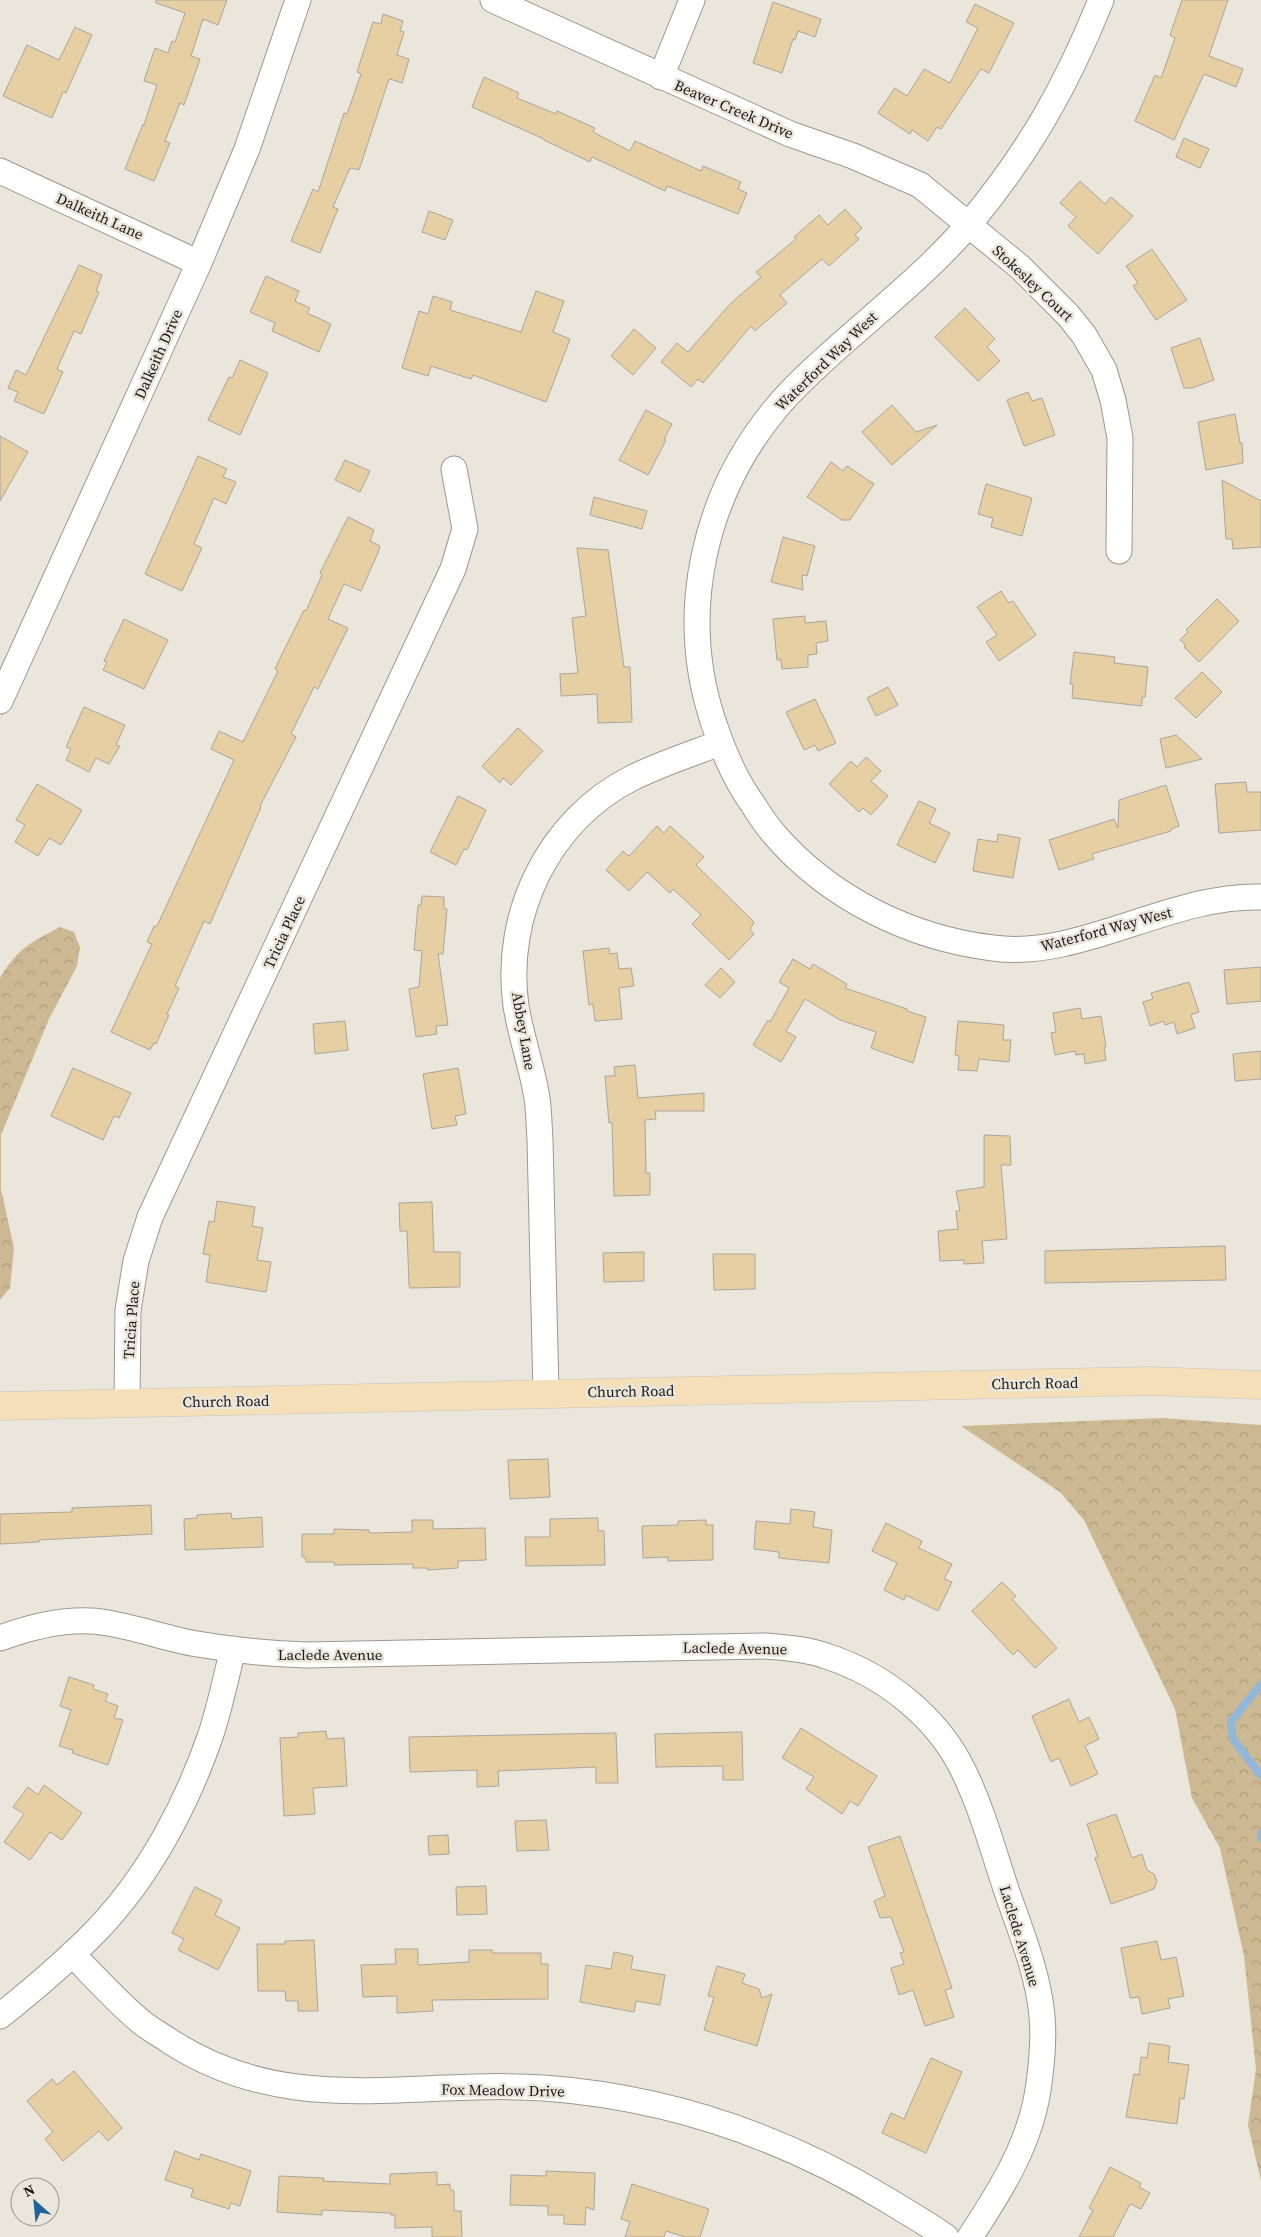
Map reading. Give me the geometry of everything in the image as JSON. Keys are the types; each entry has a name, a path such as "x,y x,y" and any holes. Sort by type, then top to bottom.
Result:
{"main road":[{"name":"Church Road","path":"0,1406 1148,1381 1261,1384"}],"street":[{"name":"Dalkeith Drive","path":"0,701 199,263 247,149 298,0"},
{"name":"Beaver Creek Drive","path":"493,0 790,134 853,156 920,185 968,225"},
{"path":"661,77 692,0"},
{"name":"Waterford Way West","path":"1101,0 1082,48 1058,96 1022,156 968,225 924,271 810,372 779,404 752,439 728,481 712,523 699,576 697,638 705,698 732,773 774,834 826,882 852,899 904,925 933,936 998,949 1037,948 1080,939 1190,906 1214,901 1261,897"},
{"name":"Dalkeith Lane","path":"0,171 199,263"},
{"name":"Stokesley Court","path":"968,225 1020,267 1068,315 1084,335 1104,370 1113,400 1120,438 1119,551"},
{"name":"Tricia Place","path":"126,1403 128,1310 136,1261 150,1217 454,569 465,529 454,469"},
{"name":"Abbey Lane","path":"546,1393 540,1140 537,1098 516,1005 514,951 516,934 529,888 550,851 570,825 588,808 632,778 720,742"},
{"name":"Laclede Avenue","path":"0,1638 48,1624 73,1621 106,1622 195,1644 259,1654 306,1655 767,1646 825,1655 862,1671 895,1690 936,1729 963,1770 976,1801 1033,1970 1042,2015 1039,2085 1031,2120 1022,2146 1002,2188 970,2237"},
{"path":"0,2016 50,1976 98,1929 126,1895 150,1860 190,1788 211,1733 234,1649"},
{"name":"Fox Meadow Drive","path":"72,1954 141,2022 186,2052 232,2073 283,2086 306,2089 347,2091 543,2088 624,2097 719,2121 791,2148 856,2181 946,2237"}],"green space":[{"path":"60,927 74,932 80,947 77,966 49,1019 1,1135 1,1189 14,1248 10,1288 0,1300 0,978 13,959 26,947"},
{"path":"1162,1418 1261,1425 1261,2181 1248,2125 1256,2069 1244,1956 1220,1848 1192,1798 1175,1709 1084,1520 1060,1492 961,1426"}],"building":[{"path":"156,0 227,0 218,25 203,19 191,56 200,59 184,105 180,103 165,141 170,143 154,181 125,169 144,125 157,85 144,81 155,48 168,53 172,41 175,42 185,13 156,3"},
{"path":"1182,0 1228,0 1209,56 1243,69 1236,87 1204,74 1174,140 1135,121 1155,75 1161,78 1175,38 1170,35"},
{"path":"773,2 821,19 815,37 798,31 795,40 793,39 782,73 753,63"},
{"path":"975,4 1014,23 989,73 981,69 941,129 937,127 928,141 912,130 910,134 878,113 895,88 907,96 924,69 950,83 978,28 966,22"},
{"path":"383,14 403,21 400,31 404,32 397,55 409,59 402,83 390,79 388,82 359,170 350,168 333,207 338,209 320,253 291,241 313,189 318,192 344,113 347,114 361,74 357,72 373,22 381,24"},
{"path":"75,27 92,35 66,93 63,92 52,118 3,96 27,45 59,60"},
{"path":"484,77 519,93 517,98 556,114 557,111 595,128 593,132 630,151 635,141 701,171 703,166 741,182 738,189 747,193 738,214 667,186 665,191 592,157 590,162 472,107"},
{"path":"1184,138 1209,149 1200,168 1176,157"},
{"path":"1080,181 1105,204 1111,197 1133,216 1098,254 1068,226 1076,217 1060,203"},
{"path":"845,209 862,228 855,235 859,239 829,266 822,259 780,295 787,303 755,331 751,326 703,383 698,379 691,387 661,362 677,343 688,352 730,304 761,277 756,272 796,239 794,237 819,215 828,225"},
{"path":"429,211 453,220 445,240 422,232"},
{"path":"1152,249 1187,300 1156,320 1133,286 1138,283 1126,266"},
{"path":"79,265 102,275 96,291 99,292 81,334 74,331 57,369 63,372 44,414 14,401 18,392 8,388 16,370 26,375"},
{"path":"266,276 299,291 295,301 310,308 307,313 331,324 319,352 272,331 275,323 250,312"},
{"path":"536,291 564,301 553,332 570,339 546,402 473,375 471,379 431,366 428,376 402,368 419,311 428,314 433,296 452,302 450,310 521,332"},
{"path":"965,308 995,339 987,347 1000,361 978,381 935,337"},
{"path":"634,329 656,348 633,375 611,356"},
{"path":"1200,338 1214,380 1192,388 1184,388 1171,348"},
{"path":"240,360 268,373 240,435 208,420 229,377 232,378"},
{"path":"1028,392 1032,401 1042,398 1055,435 1024,446 1007,400"},
{"path":"892,405 916,432 937,425 892,465 862,432"},
{"path":"646,410 672,424 648,475 619,460"},
{"path":"1235,414 1240,443 1242,443 1243,463 1206,470 1198,422"},
{"path":"0,436 28,452 0,501"},
{"path":"198,456 227,469 223,477 236,482 226,504 214,498 194,544 202,548 182,591 145,574"},
{"path":"345,460 370,471 360,492 335,480"},
{"path":"831,462 843,471 847,466 874,484 850,520 842,520 807,497"},
{"path":"1222,480 1261,501 1261,547 1233,549 1232,539 1226,539"},
{"path":"986,484 1032,498 1022,536 991,527 993,518 978,514"},
{"path":"594,497 647,511 642,529 590,515"},
{"path":"348,517 374,530 370,541 380,546 378,553 361,591 344,584 328,619 348,628 318,689 314,687 291,734 296,737 260,806 210,924 204,921 175,986 179,988 167,1014 169,1015 156,1044 154,1043 150,1050 111,1032 152,944 147,942 154,926 157,926 234,760 211,749 219,731 243,742 278,671 275,669 304,610 306,611 322,575 320,573"},
{"path":"783,537 815,546 807,576 802,575 803,590 771,582"},
{"path":"577,548 608,550 624,667 630,667 632,722 598,723 597,694 561,696 560,674 578,673 572,618 586,616"},
{"path":"1001,591 1009,603 1013,601 1036,635 999,661 986,642 997,635 977,607"},
{"path":"1217,599 1239,621 1199,662 1184,647 1186,645 1180,640 1188,632 1186,630"},
{"path":"805,616 805,623 826,621 828,641 816,643 817,654 808,655 808,667 782,669 781,660 777,660 773,619"},
{"path":"124,619 168,640 144,689 103,670 107,662 104,661"},
{"path":"1074,652 1115,657 1114,663 1148,667 1145,697 1142,697 1142,706 1072,698 1073,684 1070,684"},
{"path":"1202,672 1222,692 1196,718 1175,698"},
{"path":"888,687 898,705 876,716 867,698"},
{"path":"815,699 836,743 818,751 815,745 804,750 786,712"},
{"path":"84,707 125,725 116,745 120,746 109,764 96,758 89,772 66,760 71,749 66,747"},
{"path":"518,728 543,751 511,785 503,778 500,783 482,766"},
{"path":"1176,735 1202,759 1166,768 1160,739"},
{"path":"866,757 881,771 871,781 888,796 871,815 863,808 859,812 829,784 851,761 857,767"},
{"path":"1246,782 1247,792 1261,792 1261,830 1219,833 1215,784"},
{"path":"37,784 82,810 61,845 49,838 38,856 15,842 25,825 16,820"},
{"path":"1166,785 1179,826 1171,829 1171,831 1092,854 1094,859 1059,870 1049,840 1114,819 1118,828 1119,800"},
{"path":"458,796 486,810 467,850 464,849 456,865 430,852"},
{"path":"919,801 936,809 929,823 950,833 935,863 897,845"},
{"path":"657,826 664,833 670,826 704,857 696,865 754,922 750,930 754,934 729,960 692,924 701,915 673,889 670,893 647,872 629,891 606,870 623,851 629,856"},
{"path":"998,834 1020,838 1013,878 973,871 978,839 997,842"},
{"path":"422,896 444,897 444,908 447,909 443,954 438,954 448,1025 436,1026 437,1034 416,1037 409,989 419,987 422,951 414,950 418,905 421,905"},
{"path":"609,948 610,954 617,953 619,969 631,968 634,986 619,988 622,1019 595,1021 593,1004 589,1005 583,951"},
{"path":"793,959 810,969 813,964 847,984 845,988 926,1017 913,1063 871,1048 876,1032 840,1020 805,999 786,1031 796,1037 781,1062 753,1045 768,1020 770,1022 789,988 779,982"},
{"path":"1261,967 1261,1001 1227,1004 1224,970"},
{"path":"721,968 735,982 720,998 705,985"},
{"path":"1189,982 1199,1012 1191,1015 1195,1028 1177,1034 1174,1022 1165,1025 1164,1021 1150,1026 1143,1002 1153,999 1151,993"},
{"path":"1080,1008 1082,1019 1101,1016 1106,1060 1085,1064 1084,1054 1076,1055 1075,1051 1055,1055 1051,1033 1056,1032 1053,1013"},
{"path":"345,1021 348,1050 315,1054 313,1024"},
{"path":"958,1021 1004,1025 1003,1040 1011,1040 1009,1062 979,1059 977,1071 958,1070 959,1056 955,1055"},
{"path":"1261,1051 1261,1079 1235,1081 1233,1054"},
{"path":"635,1065 638,1098 704,1093 704,1111 655,1111 656,1119 645,1120 646,1173 650,1173 650,1195 614,1196 612,1122 609,1123 605,1076 615,1076 614,1067"},
{"path":"73,1068 131,1093 119,1118 114,1116 103,1140 51,1116"},
{"path":"458,1068 466,1114 455,1116 457,1125 432,1129 423,1074"},
{"path":"984,1135 1010,1136 1011,1165 1001,1165 1007,1239 982,1241 984,1263 964,1264 964,1260 940,1261 938,1231 958,1229 956,1211 960,1211 956,1191 984,1187"},
{"path":"217,1201 255,1207 252,1226 263,1228 257,1260 271,1262 266,1292 206,1282 210,1255 203,1254 209,1221 214,1222"},
{"path":"432,1202 434,1252 460,1252 460,1287 410,1288 409,1285 407,1231 400,1231 399,1203"},
{"path":"1225,1246 1226,1280 1045,1283 1045,1251"},
{"path":"644,1252 644,1281 604,1282 603,1253"},
{"path":"713,1254 755,1254 755,1289 714,1290"},
{"path":"548,1459 550,1497 510,1499 508,1460"},
{"path":"151,1505 152,1534 0,1544 0,1514 72,1512 72,1508"},
{"path":"791,1509 815,1512 813,1527 832,1530 829,1563 779,1558 779,1552 754,1549 756,1521 790,1524"},
{"path":"231,1513 232,1519 262,1517 263,1547 185,1550 184,1519 197,1518 197,1515"},
{"path":"598,1518 598,1531 604,1531 605,1565 526,1566 525,1537 550,1537 550,1519"},
{"path":"412,1520 433,1520 433,1529 485,1528 486,1560 458,1561 458,1568 427,1570 427,1568 413,1568 413,1564 334,1565 334,1562 306,1562 305,1557 302,1557 302,1534 334,1534 334,1529 369,1530 369,1533 412,1532"},
{"path":"706,1520 706,1525 713,1525 713,1560 668,1561 668,1557 643,1558 642,1526 678,1525 678,1521"},
{"path":"886,1523 922,1541 919,1548 952,1564 944,1579 952,1582 938,1611 906,1595 904,1600 884,1590 897,1563 872,1551"},
{"path":"1002,1582 1016,1596 1012,1599 1057,1648 1035,1668 1018,1650 1013,1655 972,1611"},
{"path":"69,1677 94,1685 93,1689 108,1694 105,1701 118,1706 114,1718 123,1720 108,1765 72,1753 73,1750 59,1746 71,1710 60,1706"},
{"path":"1069,1699 1079,1722 1089,1717 1099,1739 1085,1746 1098,1774 1071,1786 1059,1758 1051,1762 1032,1716"},
{"path":"801,1728 877,1776 858,1806 850,1801 842,1814 806,1789 814,1777 782,1758"},
{"path":"326,1731 327,1739 344,1738 347,1786 313,1788 315,1814 284,1816 280,1738 298,1737 298,1733"},
{"path":"742,1732 743,1780 723,1780 723,1766 656,1767 655,1734"},
{"path":"616,1733 618,1783 596,1783 596,1767 498,1771 499,1786 477,1787 477,1770 410,1772 409,1737"},
{"path":"44,1785 82,1813 62,1840 50,1832 30,1860 4,1842 24,1814 13,1807 28,1787 38,1795"},
{"path":"1116,1814 1132,1858 1142,1854 1147,1870 1154,1874 1157,1881 1154,1889 1111,1904 1095,1858 1098,1857 1087,1824"},
{"path":"546,1820 549,1850 517,1851 515,1821"},
{"path":"448,1835 449,1854 429,1855 428,1836"},
{"path":"900,1836 952,1988 945,1990 954,2017 925,2026 913,1990 899,1995 891,1968 904,1964 900,1953 904,1952 891,1917 880,1918 874,1901 885,1896 868,1847"},
{"path":"486,1886 487,1914 457,1915 456,1887"},
{"path":"195,1887 222,1900 215,1915 240,1928 218,1970 178,1950 184,1939 172,1933"},
{"path":"314,1940 318,2011 298,2011 298,2001 286,2001 285,1991 258,1991 257,1944 285,1944 285,1941"},
{"path":"1157,1941 1161,1960 1176,1957 1184,1996 1168,1999 1170,2008 1142,2014 1139,1997 1130,1998 1121,1948"},
{"path":"395,1949 418,1949 418,1965 469,1962 469,1950 492,1950 492,1953 541,1953 541,1964 548,1964 548,1999 432,2000 433,2011 397,2013 397,1996 363,1997 361,1965 396,1964"},
{"path":"614,1952 633,1956 631,1969 665,1975 660,2005 636,2001 634,2012 580,2002 586,1965 611,1969"},
{"path":"717,1966 745,1974 742,1983 759,1989 762,1998 772,1994 757,2046 704,2030 714,1997 708,1996"},
{"path":"1149,2043 1170,2046 1168,2062 1189,2065 1184,2099 1180,2098 1177,2124 1126,2117 1134,2074 1139,2075 1141,2057 1147,2058"},
{"path":"931,2058 962,2072 926,2153 882,2133 891,2113 904,2119"},
{"path":"74,2071 122,2128 108,2141 99,2131 63,2161 45,2139 53,2132 27,2101 52,2079 57,2085"},
{"path":"175,2151 199,2160 201,2154 251,2171 240,2206 231,2203 229,2209 191,2197 193,2189 165,2180"},
{"path":"1110,2167 1141,2183 1139,2187 1150,2193 1141,2209 1130,2204 1113,2237 1079,2237 1093,2210 1089,2208"},
{"path":"546,2171 595,2173 594,2210 586,2207 585,2225 564,2224 564,2215 548,2215 548,2206 510,2205 511,2175 546,2176"},
{"path":"437,2172 437,2185 450,2184 450,2189 454,2191 454,2211 461,2211 462,2237 432,2237 432,2227 395,2228 395,2215 391,2215 391,2213 322,2210 322,2215 277,2212 279,2176 324,2178 323,2181 390,2184 390,2174"},
{"path":"632,2184 709,2209 700,2237 685,2237 666,2231 664,2237 625,2237 630,2222 621,2219"}],"waterway":[{"path":"1261,1684 1231,1722 1233,1739 1261,1776"},
{"path":"1261,1833 1261,1838"}]}
